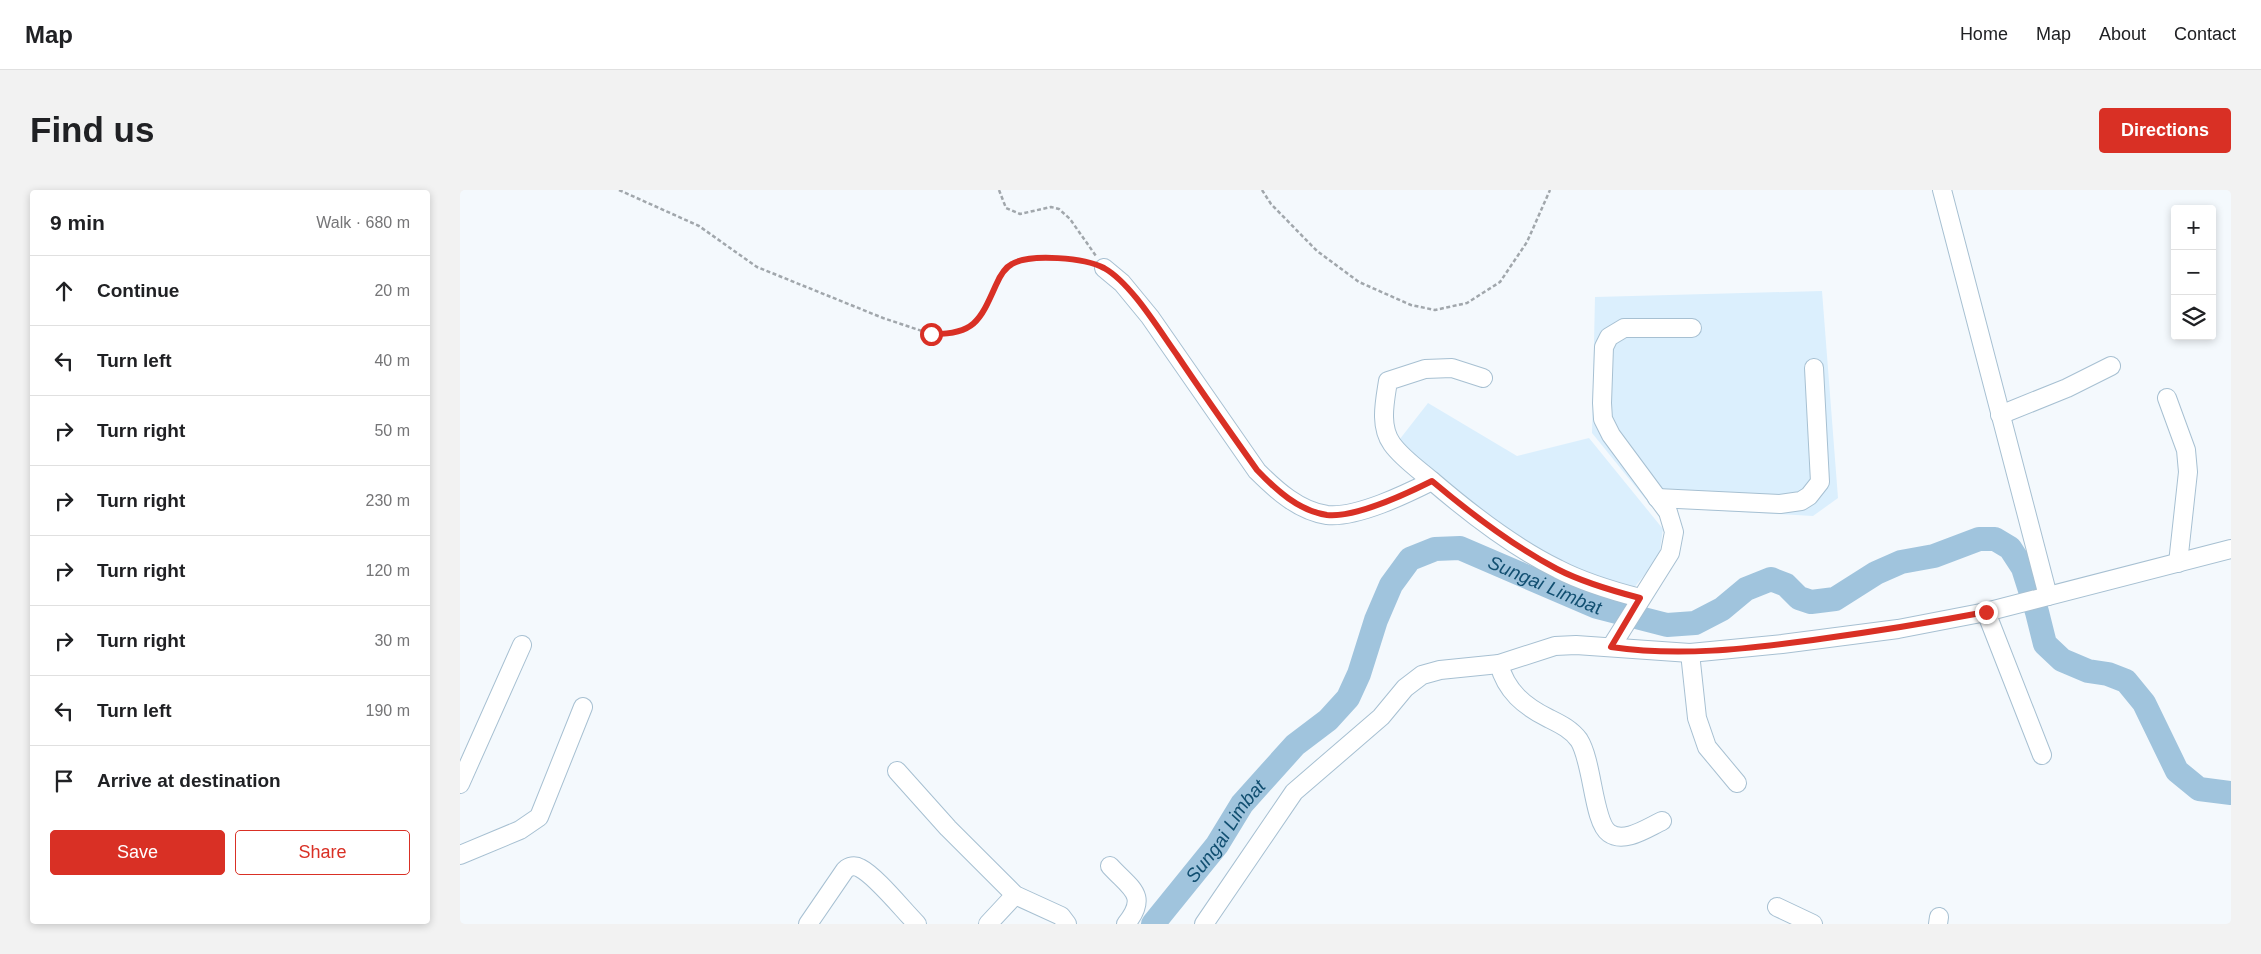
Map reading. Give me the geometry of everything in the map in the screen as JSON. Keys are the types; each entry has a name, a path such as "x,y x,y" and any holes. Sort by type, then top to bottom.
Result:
{"street":[{"path":"1942,190 2044,596"},
{"path":"1104,268 1122,282 1150,317 1257,470 1276,490 1289,499 1326,515 1347,515 1405,494 1432,481"},
{"path":"1611,647 1670,553 1674,532 1668,512 1611,435 1603,419 1604,347 1609,337 1624,328 1692,328"},
{"path":"2000,415 2067,388 2111,366"},
{"path":"1483,378 1452,368 1425,369 1388,381 1383,409 1385,427 1391,443 1406,460 1432,481 1526,551 1558,570 1638,602"},
{"path":"1657,498 1780,504 1801,501 1810,496 1820,482 1814,368"},
{"path":"2167,398 2186,450 2188,472 2178,563"},
{"path":"1204,924 1294,792 1381,717 1405,688 1422,675 1440,670 1498,664 1555,646 1611,647 1638,651 1690,653 1782,644 1888,630 1986,612 2231,549"},
{"path":"1986,612 2042,754"},
{"path":"460,784 522,645"},
{"path":"1690,653 1697,718 1707,747 1737,783"},
{"path":"1498,664 1503,680 1514,694 1538,713 1570,729 1579,741 1589,764 1600,822 1608,833 1617,837 1629,836 1662,821"},
{"path":"460,855 520,830 539,817 583,707"},
{"path":"897,771 948,828 1015,895 1061,916 1067,924"},
{"path":"808,924 845,870 852,866 859,867 871,876 917,924"},
{"path":"1110,866 1136,894 1138,900 1136,912 1126,924"},
{"path":"988,924 1015,895"},
{"path":"1777,907 1813,924"}],"path":[{"path":"619,190 698,226 758,267 883,318 931,334 952,334 974,325 985,311 1000,276 1011,264 1035,257 1076,260 1104,268"},
{"path":"999,190 1006,208 1020,214 1051,207 1059,209 1070,219 1104,268"},
{"path":"1262,190 1271,204 1317,251 1359,282 1411,305 1436,310 1467,303 1500,282 1527,242 1550,190"}],"shaded area":[{"path":"1822,291 1838,498 1813,516 1652,507 1592,433 1595,297"},
{"path":"1428,403 1517,456 1589,438 1663,529 1659,557 1633,589 1556,562 1483,514 1396,444"}],"waterway":[{"name":"Sungai Limbat","path":"1153,924 1217,845 1242,804 1295,745 1328,720 1348,698 1359,674 1376,620 1391,585 1410,559 1435,549 1460,548 1597,607 1667,625 1695,623 1722,609 1746,589 1771,579 1786,585 1799,598 1811,602 1835,599 1876,573 1901,562 1934,556 1979,539 1995,539 2010,548 2023,568 2045,644 2062,660 2088,671 2108,674 2126,681 2144,703 2177,771 2199,789 2231,793"}],"route":[{"path":"931,334 952,334 974,325 985,311 1000,276 1011,264 1035,257 1076,260 1104,268 1122,282 1150,317 1257,470 1276,490 1295,503 1326,515 1347,515 1405,494 1432,481 1458,503 1526,551 1558,570 1640,598 1611,647 1638,651 1690,653 1727,650 1898,629 1986,612"}]}
